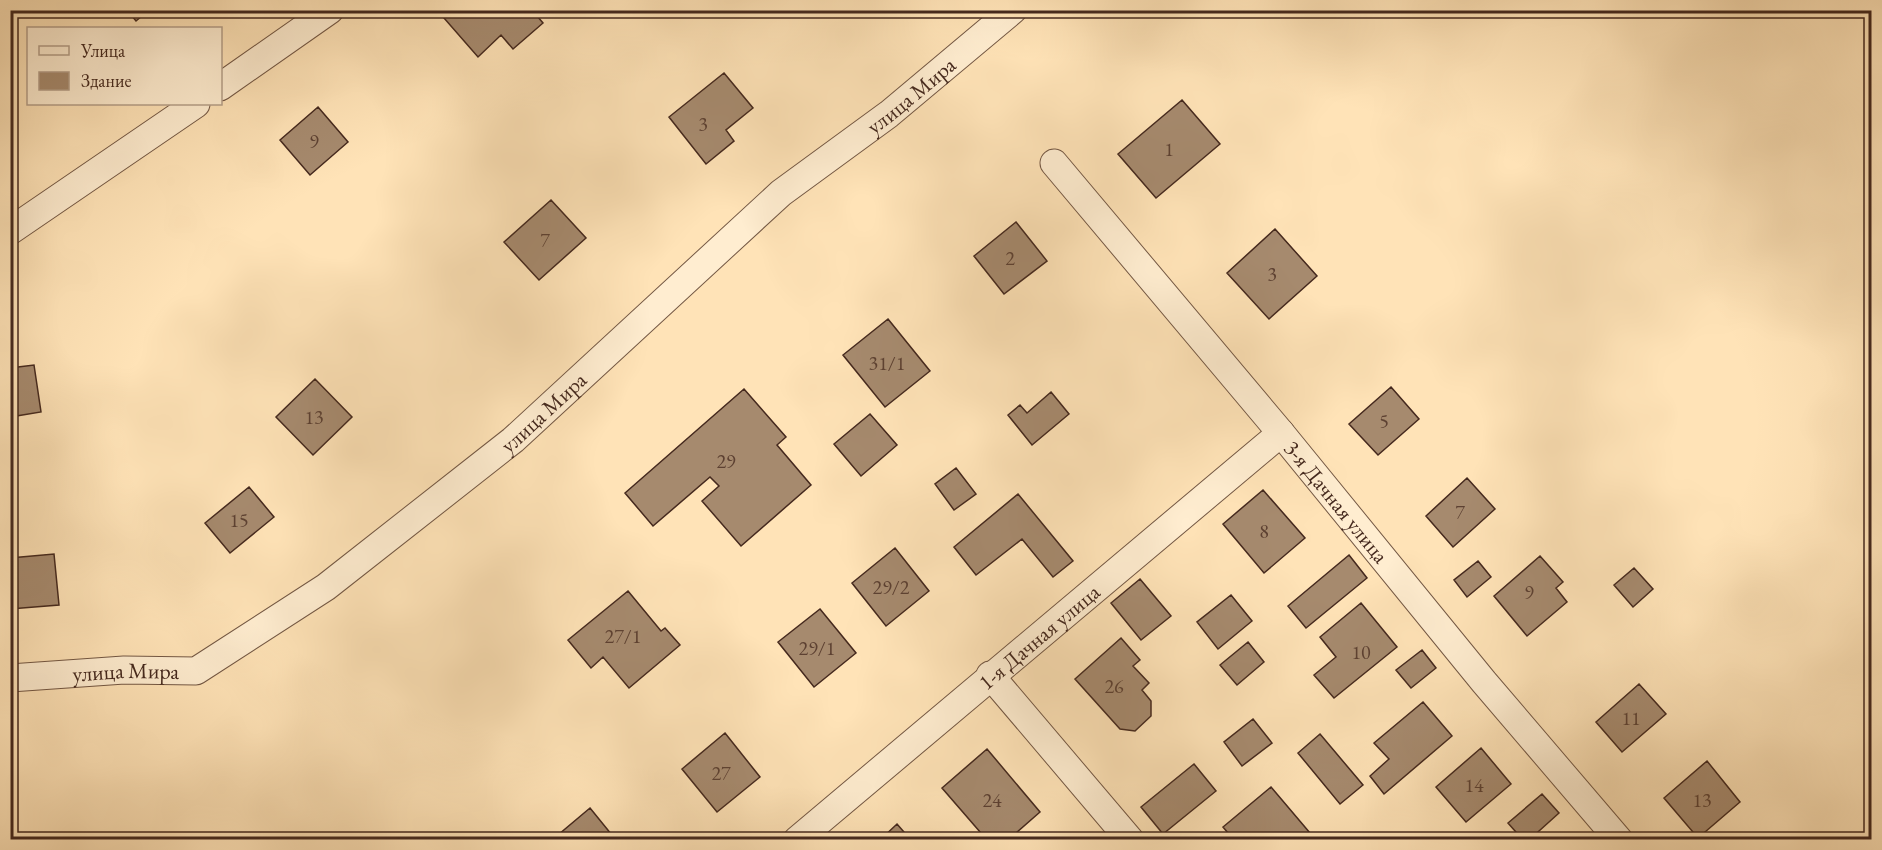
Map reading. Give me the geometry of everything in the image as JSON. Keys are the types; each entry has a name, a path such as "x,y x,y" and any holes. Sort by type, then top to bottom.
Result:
{"street":[{"path":"222,86 330,10"},
{"name":"улица Мира","path":"10,678 124,670 195,671 326,587 513,440 781,193 890,114 1013,10"},
{"path":"10,231 195,105"},
{"name":"3-я Дачная улица","path":"1054,163 1281,433 1484,682 1619,840"},
{"name":"1-я Дачная улица","path":"796,840 1281,433"},
{"path":"990,675 1130,840"}],"path":[{"path":"10,18 19,10"}],"building":[{"path":"127,10 149,10 136,21"},
{"path":"437,10 532,10 543,23 513,49 501,35 478,57"},
{"path":"724,73 753,108 726,130 734,141 706,164 669,117"},
{"path":"1182,100 1220,144 1156,198 1118,154"},
{"path":"318,107 348,142 310,175 280,140"},
{"path":"551,200 586,238 539,280 504,242"},
{"path":"1016,222 1047,261 1004,294 974,256"},
{"path":"1275,229 1317,276 1269,319 1227,273"},
{"path":"888,319 930,371 885,407 843,355"},
{"path":"34,365 41,412 10,417 10,368"},
{"path":"315,379 352,417 313,455 276,417"},
{"path":"1391,387 1419,419 1378,455 1349,424"},
{"path":"744,389 786,437 777,445 811,485 741,546 702,501 719,486 710,477 653,526 625,493"},
{"path":"1051,392 1069,414 1032,445 1008,415 1020,405 1027,413"},
{"path":"870,414 897,445 861,476 834,444"},
{"path":"956,468 976,494 954,510 935,484"},
{"path":"1467,478 1495,509 1453,547 1426,516"},
{"path":"249,487 274,517 230,553 205,523"},
{"path":"1263,490 1305,538 1264,573 1223,524"},
{"path":"1018,494 1073,561 1053,577 1022,539 976,575 954,547"},
{"path":"895,548 929,591 886,626 852,583"},
{"path":"54,554 59,605 10,609 10,558"},
{"path":"1349,555 1367,578 1306,628 1288,606"},
{"path":"1540,556 1563,582 1556,588 1567,602 1527,636 1494,596"},
{"path":"1478,561 1491,577 1467,597 1454,580"},
{"path":"1634,568 1653,589 1633,607 1614,585"},
{"path":"1140,579 1171,616 1141,640 1111,603"},
{"path":"628,591 661,631 665,628 680,645 629,688 603,657 591,668 568,640"},
{"path":"1231,595 1252,621 1218,649 1197,622"},
{"path":"1361,603 1397,647 1334,698 1314,675 1336,657 1320,637"},
{"path":"820,609 856,653 814,687 778,642"},
{"path":"1121,638 1140,660 1133,666 1149,683 1142,690 1151,701 1151,716 1135,731 1120,729 1075,679"},
{"path":"1248,642 1264,662 1237,685 1220,665"},
{"path":"1422,650 1436,668 1411,688 1396,670"},
{"path":"1639,684 1666,714 1622,752 1596,722"},
{"path":"1423,702 1452,736 1384,794 1370,776 1389,759 1374,743"},
{"path":"1253,719 1272,743 1242,766 1224,742"},
{"path":"725,733 760,777 717,812 682,769"},
{"path":"1320,734 1363,785 1340,804 1298,753"},
{"path":"1481,748 1511,784 1466,822 1436,787"},
{"path":"987,749 1040,812 1008,840 987,840 942,788"},
{"path":"1707,761 1740,802 1698,838 1664,798"},
{"path":"1194,764 1216,791 1163,834 1141,807"},
{"path":"1271,787 1310,833 1303,840 1234,840 1223,827"},
{"path":"1542,794 1559,813 1529,840 1523,840 1508,823"},
{"path":"590,808 616,840 552,840"},
{"path":"897,824 911,840 880,840"}]}
